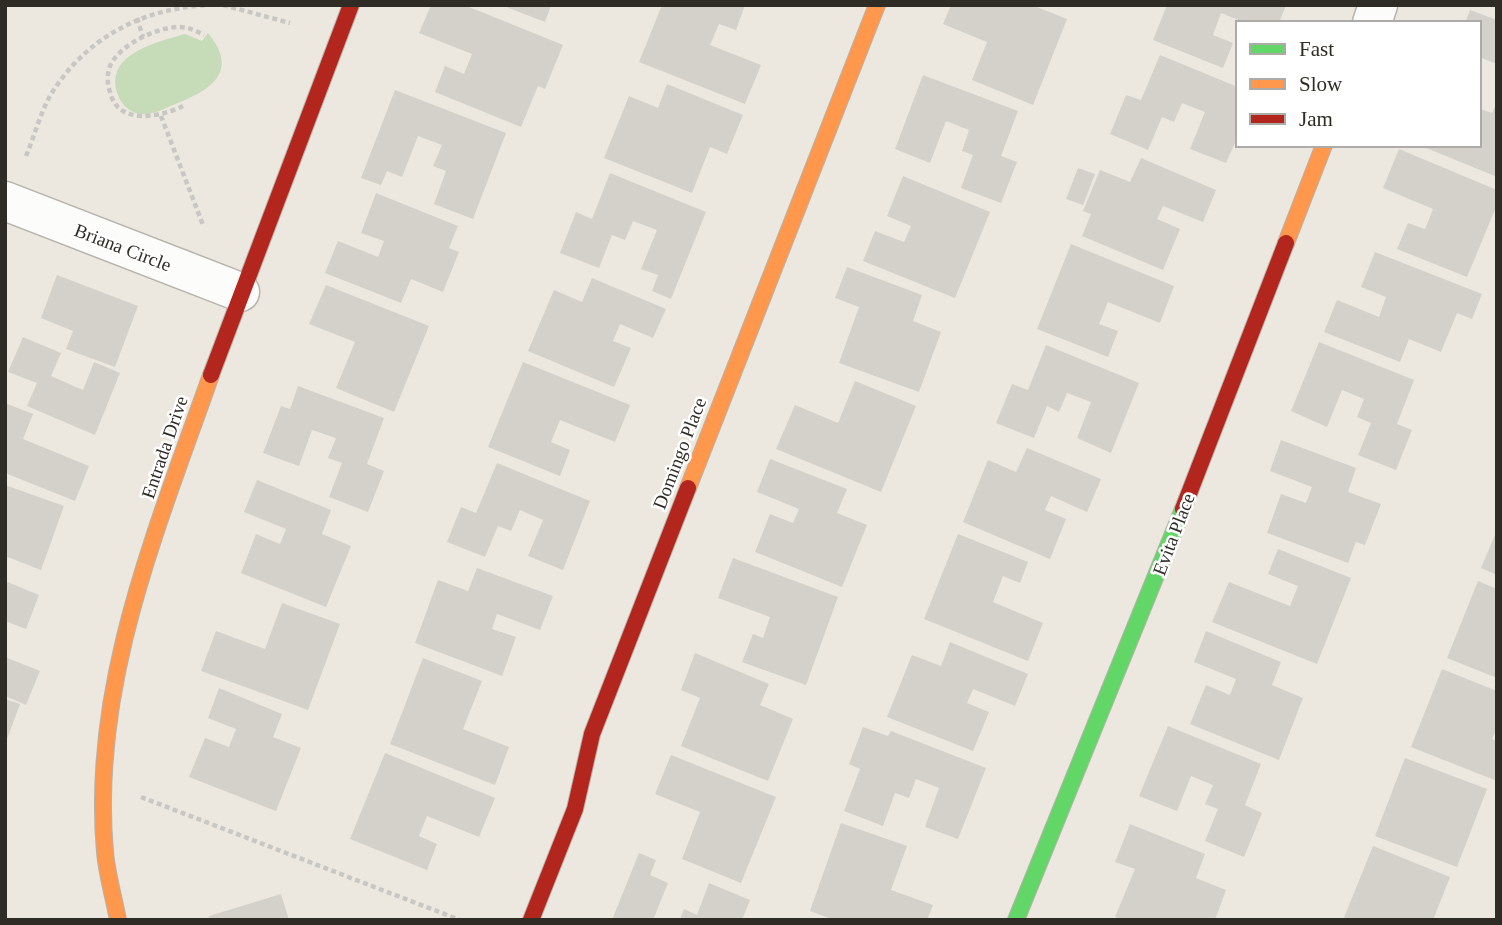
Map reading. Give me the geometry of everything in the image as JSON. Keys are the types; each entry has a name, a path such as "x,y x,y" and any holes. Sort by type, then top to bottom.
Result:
{"street":[{"name":"Entrada Drive","path":"118,920 105,853 104,783 114,676 141,576 240,292 351,5"},
{"name":"Domingo Place","path":"531,920 575,809 592,734 877,5"},
{"name":"Evita Place","path":"1016,920 1142,615 1323,147"},
{"name":"Briana Circle","path":"5,201 240,292"}],"path":[{"path":"26,156 49,98 69,69 99,39 137,18 172,7 207,5"},
{"path":"223,5 290,23"},
{"path":"137,18 143,37"},
{"path":"183,106 161,116 134,116 119,109 110,96 107,82 110,66 119,54 143,37 176,27 190,28 204,35"},
{"path":"161,116 203,225"},
{"path":"104,783 460,920"}],"green space":[{"path":"208,33 222,59 221,70 209,87 186,100 150,114 136,113 123,103 115,81 118,69 125,60 135,52 161,41 185,34 202,41"}],"building":[{"path":"431,5 464,5 563,45 545,89 538,86 521,127 435,92 445,66 464,74 472,54 419,33"},
{"path":"501,5 551,5 545,22"},
{"path":"662,5 745,5 736,30 719,24 710,45 761,65 745,104 639,62"},
{"path":"951,5 1032,5 1067,19 1033,105 972,80 987,42 943,24"},
{"path":"1167,5 1286,5 1280,21 1241,21 1221,13 1213,35 1233,43 1223,68 1153,40"},
{"path":"1470,10 1497,20 1497,64 1481,58 1481,21 1466,21"},
{"path":"1160,55 1236,86 1236,140 1226,163 1190,149 1205,112 1182,103 1174,122 1162,117 1148,150 1110,134 1126,95 1141,100"},
{"path":"923,75 1018,111 1001,156 1017,162 1001,203 961,188 973,155 962,151 969,130 946,121 930,163 895,149"},
{"path":"667,84 743,115 727,154 710,147 692,193 604,158 629,96 658,108"},
{"path":"395,90 506,133 473,219 434,204 446,171 433,166 442,145 418,136 402,177 387,171 381,185 361,178"},
{"path":"1497,102 1497,177 1424,147 1481,147 1481,109 1492,113"},
{"path":"1399,149 1497,190 1497,205 1467,277 1397,249 1408,223 1425,229 1433,209 1383,188"},
{"path":"1141,158 1216,190 1203,222 1163,206 1157,219 1180,229 1163,270 1082,236 1091,214 1083,211 1100,170 1130,182"},
{"path":"1078,168 1095,174 1083,205 1066,199"},
{"path":"610,173 706,212 671,299 652,291 658,275 641,269 657,230 633,221 625,240 612,235 599,268 560,253 576,212 592,219"},
{"path":"903,176 990,212 955,298 863,261 875,231 904,242 911,226 887,216"},
{"path":"376,193 458,226 449,248 459,252 443,292 411,279 401,303 325,273 338,241 378,257 384,241 361,233"},
{"path":"1071,244 1174,286 1160,323 1108,302 1099,324 1118,331 1108,357 1037,329"},
{"path":"1375,252 1482,294 1472,319 1457,313 1441,352 1409,339 1400,362 1324,332 1337,300 1379,317 1386,297 1361,287"},
{"path":"847,267 922,295 913,321 941,332 919,392 839,363 859,307 835,298"},
{"path":"57,275 138,306 115,367 66,349 73,331 41,318"},
{"path":"592,278 666,309 653,338 620,324 613,341 631,348 614,387 528,351 554,290 582,302"},
{"path":"326,285 429,326 394,412 336,388 355,342 309,324"},
{"path":"23,337 61,353 51,376 83,390 94,362 120,373 95,435 27,406 37,383 8,372"},
{"path":"1319,342 1414,380 1397,424 1412,430 1396,470 1358,455 1371,423 1357,417 1364,399 1342,390 1327,427 1291,411"},
{"path":"1046,345 1139,383 1111,453 1077,438 1091,402 1067,393 1059,412 1047,406 1034,438 996,423 1012,384 1028,390"},
{"path":"523,362 630,405 615,442 560,420 551,442 570,450 560,476 488,447"},
{"path":"855,381 916,406 881,492 776,449 795,405 838,423"},
{"path":"298,386 384,418 367,464 384,471 368,512 329,497 342,463 328,458 336,438 312,430 299,466 263,453 281,406 290,409"},
{"path":"5,403 33,414 23,439 89,466 75,501 5,473"},
{"path":"1281,440 1356,468 1348,492 1381,504 1365,545 1356,542 1348,563 1267,533 1281,494 1306,503 1312,487 1270,471"},
{"path":"1027,448 1101,479 1087,512 1051,496 1045,510 1066,519 1050,559 963,522 988,460 1016,472"},
{"path":"770,459 847,489 837,513 867,525 842,587 755,552 770,514 793,523 799,509 757,492"},
{"path":"497,463 590,501 563,570 528,556 543,520 520,510 511,531 498,526 485,557 447,542 461,507 476,513"},
{"path":"257,480 331,510 322,534 351,546 326,607 241,573 256,534 280,544 286,529 244,512"},
{"path":"5,485 64,506 41,570 5,556"},
{"path":"1497,530 1497,575 1481,568"},
{"path":"958,534 1028,562 1020,583 1003,576 993,602 1043,623 1028,661 924,619"},
{"path":"1278,549 1351,578 1317,664 1212,622 1229,582 1290,606 1298,586 1268,574"},
{"path":"733,558 838,597 806,685 742,662 753,634 763,638 770,617 718,598"},
{"path":"477,568 553,596 540,630 497,614 492,629 516,637 502,676 415,643 438,580 468,591"},
{"path":"5,581 39,595 26,629 5,621"},
{"path":"1478,581 1497,589 1497,678 1447,658"},
{"path":"282,603 340,624 308,710 201,671 216,631 265,649"},
{"path":"1206,631 1281,662 1272,685 1303,698 1279,760 1190,724 1206,685 1230,695 1236,679 1194,662"},
{"path":"950,642 1028,674 1015,706 973,689 967,703 989,712 973,751 887,717 912,655 941,666"},
{"path":"695,653 769,684 760,705 793,719 768,781 681,746 700,698 681,690"},
{"path":"5,657 40,671 26,705 5,696"},
{"path":"423,658 482,681 463,729 509,747 495,785 390,744"},
{"path":"1442,669 1497,691 1497,728 1492,739 1497,741 1497,781 1411,747"},
{"path":"219,688 282,714 273,737 301,748 276,811 189,777 205,738 229,747 236,729 208,718"},
{"path":"5,699 20,704 6,742 5,742"},
{"path":"1168,726 1261,764 1245,805 1262,813 1244,857 1205,841 1218,809 1205,804 1213,785 1191,776 1177,811 1139,796"},
{"path":"863,727 888,736 891,731 986,768 958,839 925,827 939,788 916,779 909,798 895,793 883,826 844,811 860,769 849,764"},
{"path":"385,753 495,798 479,837 427,816 419,836 437,844 427,870 350,839"},
{"path":"671,755 776,797 741,883 682,859 700,812 655,794"},
{"path":"1405,758 1487,789 1457,867 1375,836"},
{"path":"841,823 907,846 891,890 933,905 927,920 834,920 810,911"},
{"path":"1130,824 1205,854 1196,878 1226,890 1215,920 1122,920 1115,917 1135,869 1115,862"},
{"path":"1373,846 1450,877 1433,920 1343,920"},
{"path":"639,853 656,860 650,875 668,883 653,920 612,920"},
{"path":"709,883 750,900 742,920 680,920 684,909 697,915"},
{"path":"281,894 289,920 210,920 209,916"}],"traffic: fast":[{"path":"1016,920 1183,509"}],"traffic: slow":[{"path":"688,488 877,5"},
{"path":"1286,243 1323,147"},
{"path":"118,920 106,861 103,790 108,729 118,669 150,550 211,375"}],"traffic: jam":[{"path":"211,375 351,5"},
{"path":"1183,509 1286,243"},
{"path":"531,920 575,809 592,734 688,488"}]}
